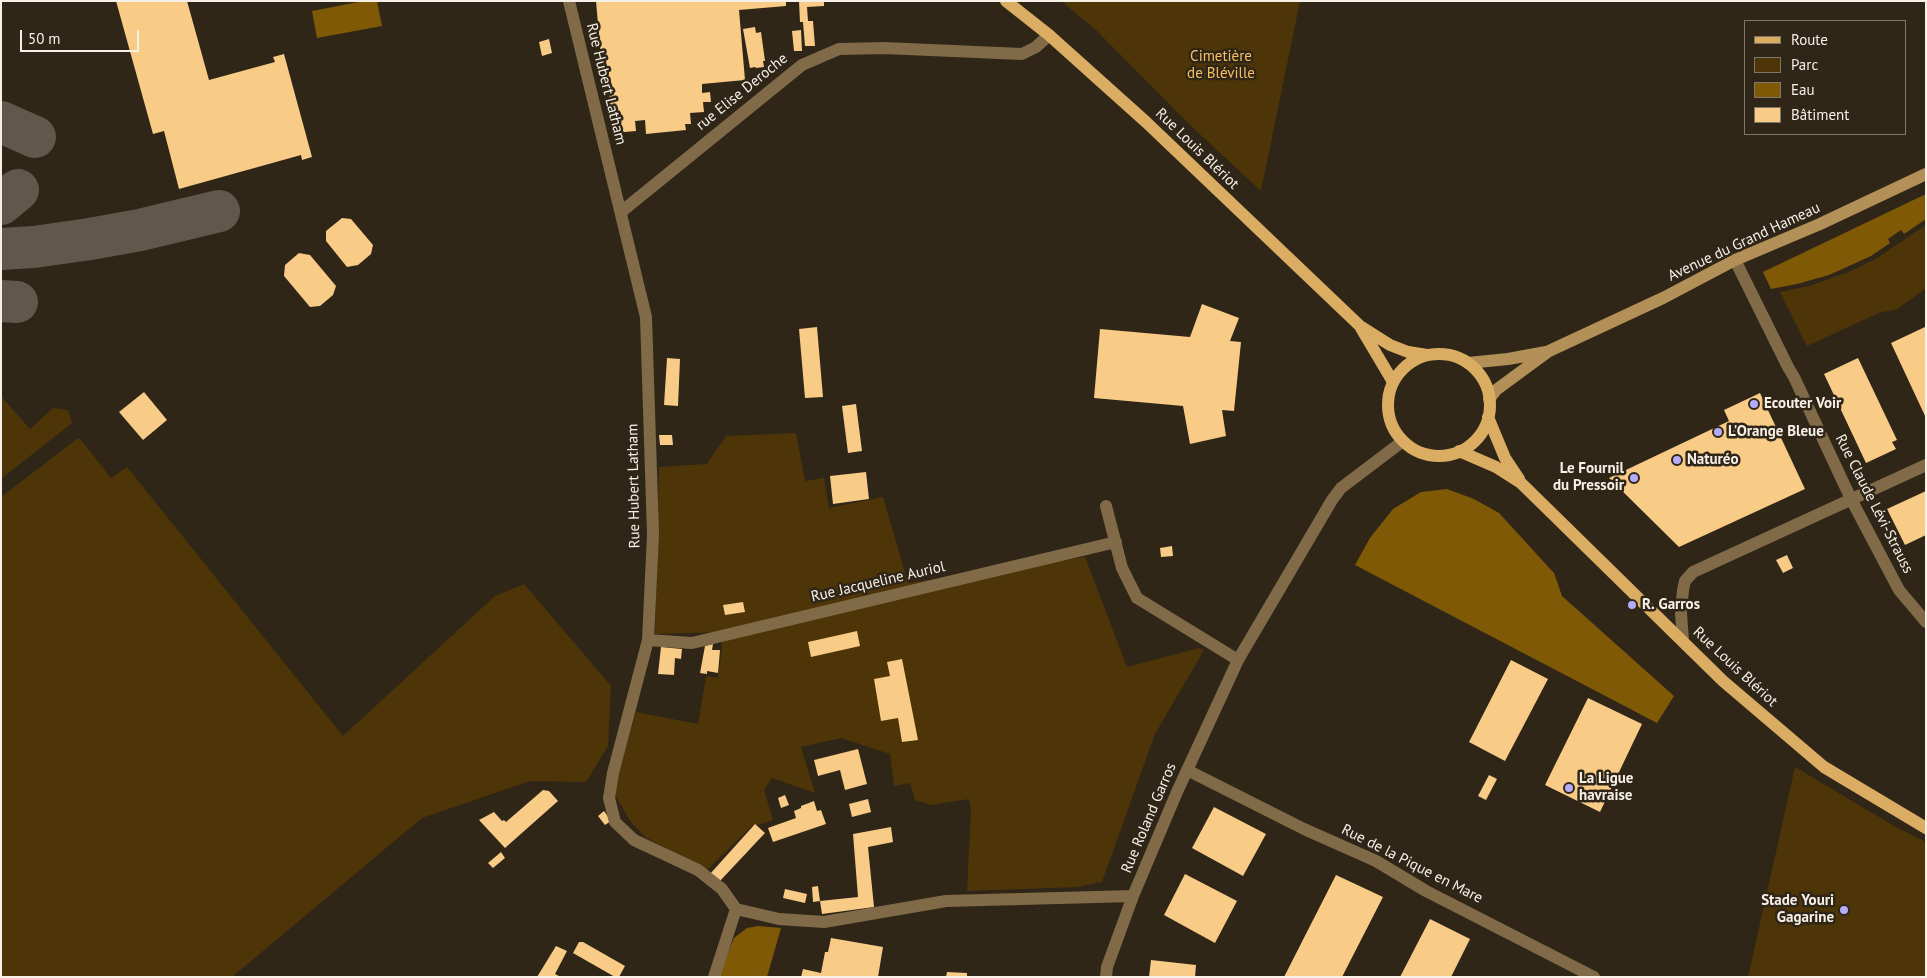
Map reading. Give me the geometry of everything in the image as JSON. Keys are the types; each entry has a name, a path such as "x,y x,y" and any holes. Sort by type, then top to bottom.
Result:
{"main road":[{"name":"Rue Louis Blériot","path":"1006,1 1048,35 1146,122 1360,326 1390,345 1408,352 1427,355"},
{"name":"Avenue du Grand Hameau","path":"1489,399 1496,390 1549,352 1663,298 1736,260 1820,224 1926,174"},
{"name":"Rue Louis Blériot","path":"1360,326 1393,382"},
{"name":"Avenue du Grand Hameau","path":"1468,363 1549,352"},
{"path":"1427,355 1455,356 1468,363 1486,385 1489,399 1488,417 1478,437 1460,451 1448,455 1429,455 1412,448 1402,441 1393,428 1388,413 1388,397 1393,382 1402,369 1414,360 1427,355"},
{"name":"Rue Louis Blériot","path":"1488,417 1505,458 1522,483 1723,681 1824,767 1926,828"},
{"name":"Rue Louis Blériot","path":"1460,451 1496,467 1522,483"}],"street":[{"name":"Rue Hubert Latham","path":"569,1 646,317 654,534 648,640 608,798 615,822 634,840 698,870 722,889 736,909"},
{"name":"rue Elise Deroche","path":"621,212 802,65 839,48 1022,54 1036,47 1048,35"},
{"name":"Rue Claude Lévi-Strauss","path":"1736,260 1794,377 1850,499 1899,590 1926,622"},
{"name":"Rue Roland Garros","path":"736,909 779,919 824,922 946,901 1133,896 1187,770 1238,660 1332,500 1341,488 1402,441"},
{"path":"1683,641 1681,613 1683,590 1685,581 1693,572 1926,465"},
{"path":"1106,506 1122,568 1137,598 1238,660"},
{"name":"Rue Jacqueline Auriol","path":"648,640 692,643 1116,542"},
{"name":"Rue de la Pique en Mare","path":"1187,770 1304,829 1376,861 1426,891 1594,977"},
{"path":"1106,977 1107,968 1133,896"},
{"path":"714,977 736,909"}],"green space":[{"name":"Cimetière de Bléville","path":"1061,1 1300,1 1261,191 1187,122 1096,30"},
{"path":"1926,225 1926,288 1896,310 1881,312 1807,346 1780,292 1809,286 1851,271 1877,258"},
{"path":"1,396 30,429 53,408 68,410 72,423 1,479"},
{"path":"796,433 805,481 824,478 829,508 883,497 908,583 1085,557 1127,667 1199,648 1204,650 1155,734 1102,882 1077,887 967,891 971,810 969,799 931,805 915,800 910,783 894,786 890,754 841,738 801,747 815,793 772,778 764,790 773,820 751,827 707,870 645,837 631,822 615,795 618,775 636,712 698,724 706,676 718,678 722,647 721,632 655,634 659,467 707,464 726,436"},
{"path":"77,439 80,439 111,478 127,467 343,736 495,596 524,584 611,686 608,746 586,782 530,781 422,818 232,977 1,977 1,497"},
{"name":"Stade Youri Gagarine","path":"1795,767 1894,826 1926,842 1926,977 1748,977"}],"water":[{"path":"364,1 377,1 382,26 317,38 312,11"},
{"path":"1926,194 1926,219 1904,234 1901,230 1888,239 1890,243 1871,256 1829,275 1771,289 1763,272"},
{"path":"1447,489 1474,499 1499,513 1554,573 1562,596 1674,696 1657,723 1355,565 1370,538 1393,509 1421,492"},
{"path":"758,926 781,928 767,977 718,977 734,938 747,928"}],"building":[{"path":"116,1 187,1 209,80 275,62 273,57 284,54 312,157 302,160 301,155 179,189 164,131 153,134"},
{"path":"596,1 786,1 786,6 739,10 745,80 702,84 702,93 710,92 711,102 703,102 704,112 690,113 691,124 685,124 686,130 646,134 645,120 635,121 636,131 613,133 609,91 604,92"},
{"path":"799,1 824,1 824,6 807,7 808,21 813,21 815,46 805,46 803,22 800,22"},
{"path":"755,27 756,33 761,32 765,61 763,61 764,67 750,68 743,29"},
{"path":"801,30 802,51 794,51 792,31"},
{"path":"549,39 552,53 542,56 539,42"},
{"path":"342,218 351,219 373,245 371,254 358,265 347,267 326,241 326,231"},
{"path":"299,253 310,255 336,286 333,295 320,306 310,307 284,276 285,265"},
{"path":"1202,304 1239,318 1230,341 1241,342 1234,411 1222,410 1226,436 1190,444 1183,406 1094,398 1100,329 1190,337"},
{"path":"817,327 823,397 805,398 799,329"},
{"path":"1926,328 1926,418 1891,343"},
{"path":"667,358 680,359 678,406 664,405"},
{"path":"1858,358 1897,440 1892,442 1896,449 1866,463 1824,374"},
{"path":"144,392 167,420 143,440 119,412"},
{"path":"1760,393 1805,489 1679,547 1609,478 1729,421 1724,410"},
{"path":"856,404 862,451 848,453 842,406"},
{"path":"659,435 672,435 673,445 660,445"},
{"path":"866,472 869,499 833,504 830,476"},
{"path":"1926,491 1926,535 1905,545 1887,509"},
{"path":"1172,546 1173,556 1161,557 1160,548"},
{"path":"1787,555 1793,568 1783,573 1776,560"},
{"path":"743,602 745,612 725,615 723,605"},
{"path":"857,631 860,646 811,657 808,642"},
{"path":"713,644 712,650 720,650 718,673 707,671 707,674 700,673 705,646"},
{"path":"661,647 682,649 681,659 675,658 674,675 658,674"},
{"path":"902,659 918,740 902,742 898,718 881,721 874,679 890,676 887,662"},
{"path":"1511,660 1548,679 1505,761 1469,742"},
{"path":"1588,698 1642,724 1600,812 1545,785"},
{"path":"858,749 867,784 845,790 840,770 818,776 814,760"},
{"path":"1489,775 1497,779 1486,800 1478,796"},
{"path":"543,790 549,791 558,801 505,848 479,820 494,812 502,821 506,822"},
{"path":"785,795 789,805 781,808 778,798"},
{"path":"868,799 871,812 852,817 849,804"},
{"path":"814,801 817,811 821,810 826,824 773,842 768,828 796,818 794,811"},
{"path":"1214,807 1266,834 1243,876 1192,848"},
{"path":"604,811 611,821 605,825 598,816"},
{"path":"755,824 765,833 719,882 710,874"},
{"path":"891,827 893,842 868,847 874,907 822,914 820,901 858,897 853,834"},
{"path":"501,852 505,858 493,868 488,863"},
{"path":"1185,874 1237,901 1215,943 1164,915"},
{"path":"1336,875 1383,897 1342,977 1284,977"},
{"path":"818,886 820,901 813,902 812,887"},
{"path":"785,889 807,894 805,903 783,898"},
{"path":"1430,919 1470,939 1451,977 1400,977"},
{"path":"831,938 883,947 878,977 801,977 803,969 821,973 825,952 828,952"},
{"path":"579,942 583,942 625,966 619,977 615,977 573,953"},
{"path":"556,946 567,951 555,974 561,977 537,977"},
{"path":"1151,960 1196,965 1195,977 1149,977"},
{"path":"947,972 967,973 967,977 946,977"}],"taxiway":[{"path":"1,122 35,137"},
{"path":"1,204 18,190"},
{"path":"1,249 34,247 90,239 140,230 219,211"},
{"path":"1,301 17,302"}],"place":[{"name":"Ecouter Voir","path":"1754,404"},
{"name":"L'Orange Bleue","path":"1718,432"},
{"name":"Naturéo","path":"1677,460"},
{"name":"Le Fournil du Pressoir","path":"1634,478"},
{"name":"R. Garros","path":"1632,605"},
{"name":"La Ligue havraise","path":"1569,788"},
{"name":"Stade Youri Gagarine","path":"1844,910"}]}
